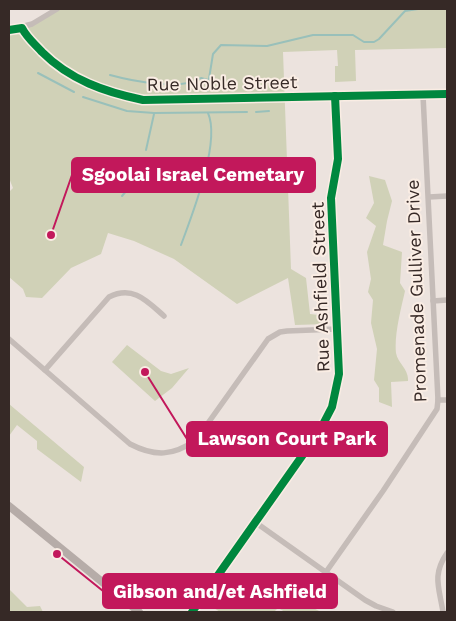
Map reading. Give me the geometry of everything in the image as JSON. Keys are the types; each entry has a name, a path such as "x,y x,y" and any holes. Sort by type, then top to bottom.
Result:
{"main road":[{"path":"9,506 139,612"}],"street":[{"path":"9,30 22,28 46,17 57,9"},
{"name":"Rue Noble Street","path":"22,28 26,36 62,69 85,83 143,100 447,94"},
{"name":"Promenade Gulliver Drive","path":"326,572 383,491 437,409 423,95"},
{"name":"Rue Ashfield Street","path":"192,612 319,432 332,407 339,374 331,198 338,159 335,96"},
{"path":"428,197 447,196"},
{"path":"45,370 109,297 117,293 127,292 136,295 144,299 164,316"},
{"path":"433,301 447,300"},
{"path":"9,338 130,444 151,453 162,454 175,452 196,440 268,339 280,332 337,329"},
{"path":"438,400 447,400"},
{"path":"255,522 365,600 394,612"},
{"path":"447,552 440,564 437,575 442,612 447,611"}],"green space":[{"path":"57,9 447,9 447,48 355,50 356,81 335,82 335,66 338,66 337,50 283,52 291,269 306,278 310,314 327,316 328,324 295,325 288,278 237,304 174,259 134,241 108,233 101,254 71,268 42,298 26,297 23,289 9,277 9,192 13,188 9,178 9,30 22,28"},
{"path":"369,176 385,180 392,201 383,245 402,252 400,283 405,291 398,322 396,353 407,373 408,381 391,382 392,407 379,402 379,388 374,380 377,349 371,323 373,300 368,292 371,279 367,252 376,226 366,218 374,203"},
{"path":"127,345 161,371 171,374 189,368 172,388 155,401 112,362"},
{"path":"9,404 84,467 81,482 37,449 37,441 17,425 9,436"},
{"path":"272,586 321,612 285,612 278,608 274,612 220,612 208,604 214,592 245,604"},
{"path":"9,589 27,607 40,606 43,612 9,612"}],"waterway":[{"path":"207,91 213,54 221,45 267,46 313,35 353,35 364,42 374,42 405,11 418,9"},
{"path":"38,73 74,92"},
{"path":"110,75 156,84 181,84 201,78 208,80"},
{"path":"83,97 127,111 154,113 247,112"},
{"path":"256,112 269,111"},
{"path":"181,245 198,198 208,160 211,142 211,126 208,113"},
{"path":"146,150 154,114"},
{"path":"122,196 132,184 143,160"}],"cycle path":[{"path":"9,30 22,28 29,38 53,62 89,84 143,100 447,94"},
{"path":"192,612 319,432 332,407 339,374 331,198 338,159 335,96"}],"place":[{"name":"Sgoolai Israel Cemetary","path":"51,235"},
{"name":"Lawson Court Park","path":"145,372"},
{"name":"Gibson and/et Ashfield","path":"57,554"}]}
